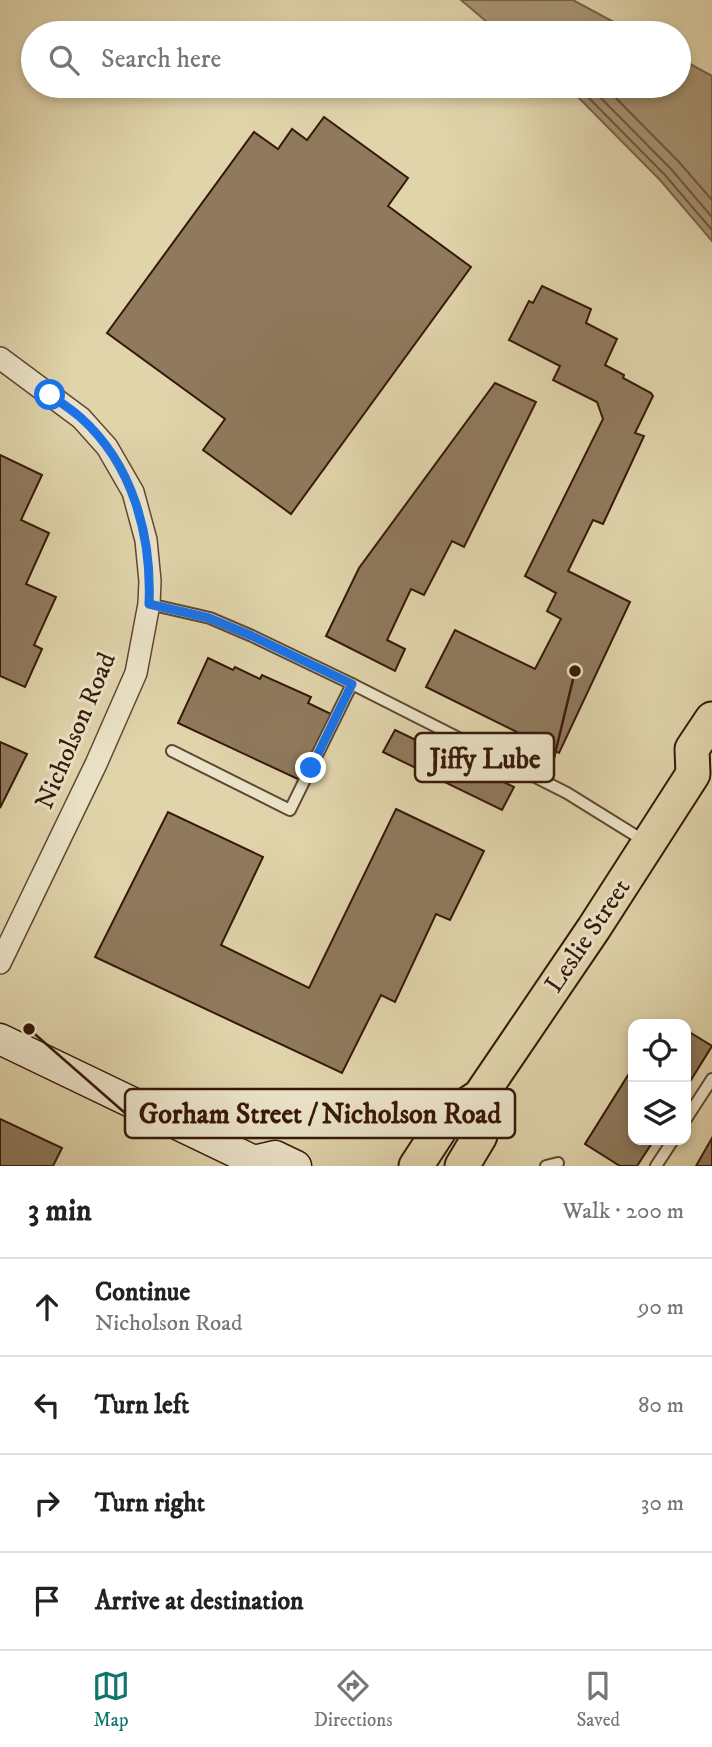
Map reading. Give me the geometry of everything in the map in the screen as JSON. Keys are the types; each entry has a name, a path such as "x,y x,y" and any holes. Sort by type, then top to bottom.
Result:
{"main road":[{"name":"Leslie Street","path":"416,1166 449,1117 480,1096 649,844 702,770 692,749 712,719"},
{"path":"462,1166 480,1136 480,1096"}],"street":[{"name":"Nicholson Road","path":"0,358 81,418 107,447 133,492 146,540 150,581 149,604 136,673 96,764 0,963"},
{"path":"0,1039 256,1163 275,1156 296,1166"}],"lane":[{"path":"149,604 209,618 252,636 567,793 649,844"},
{"path":"172,751 290,810 352,684"},
{"path":"691,1111 712,1079"},
{"path":"656,1166 670,1145"}],"water":[{"path":"461,0 573,0 612,21 486,21"},
{"path":"691,65 712,76 712,241 660,180 579,98 691,98"}],"building":[{"path":"324,117 408,178 388,206 471,267 291,514 203,450 225,419 107,333 254,132 278,149 292,129 307,140"},
{"path":"542,286 591,309 586,323 617,339 605,365 653,396 635,433 644,436 603,524 593,520 568,571 630,602 559,753 426,687 455,630 535,669 561,619 547,611 556,593 525,576 603,419 597,402 553,380 560,366 509,340 529,301 533,303"},
{"path":"495,383 536,402 464,547 452,541 424,595 411,589 387,640 405,649 395,671 326,636 359,568"},
{"path":"0,455 42,475 21,520 49,533 26,584 56,597 34,645 42,649 25,687 0,676"},
{"path":"208,658 260,679 262,675 311,697 308,703 333,715 302,781 178,723"},
{"path":"395,730 514,787 502,810 383,752"},
{"path":"0,742 27,754 0,808"},
{"path":"396,809 484,851 450,920 436,914 395,1002 381,995 342,1073 95,957 168,812 263,857 221,945 309,988"},
{"path":"691,1033 712,1046 691,1080"},
{"path":"628,1075 628,1145 651,1145 637,1166 620,1166 585,1144"},
{"path":"0,1119 62,1148 53,1166 0,1166"},
{"path":"712,1138 712,1166 696,1166"}],"place":[{"name":"Jiffy Lube","path":"575,671"},
{"name":"Gorham Street / Nicholson Road","path":"29,1029"}],"route":[{"path":"50,395 81,418 107,447 133,492 146,540 149,604 209,618 352,684 311,768"}]}
